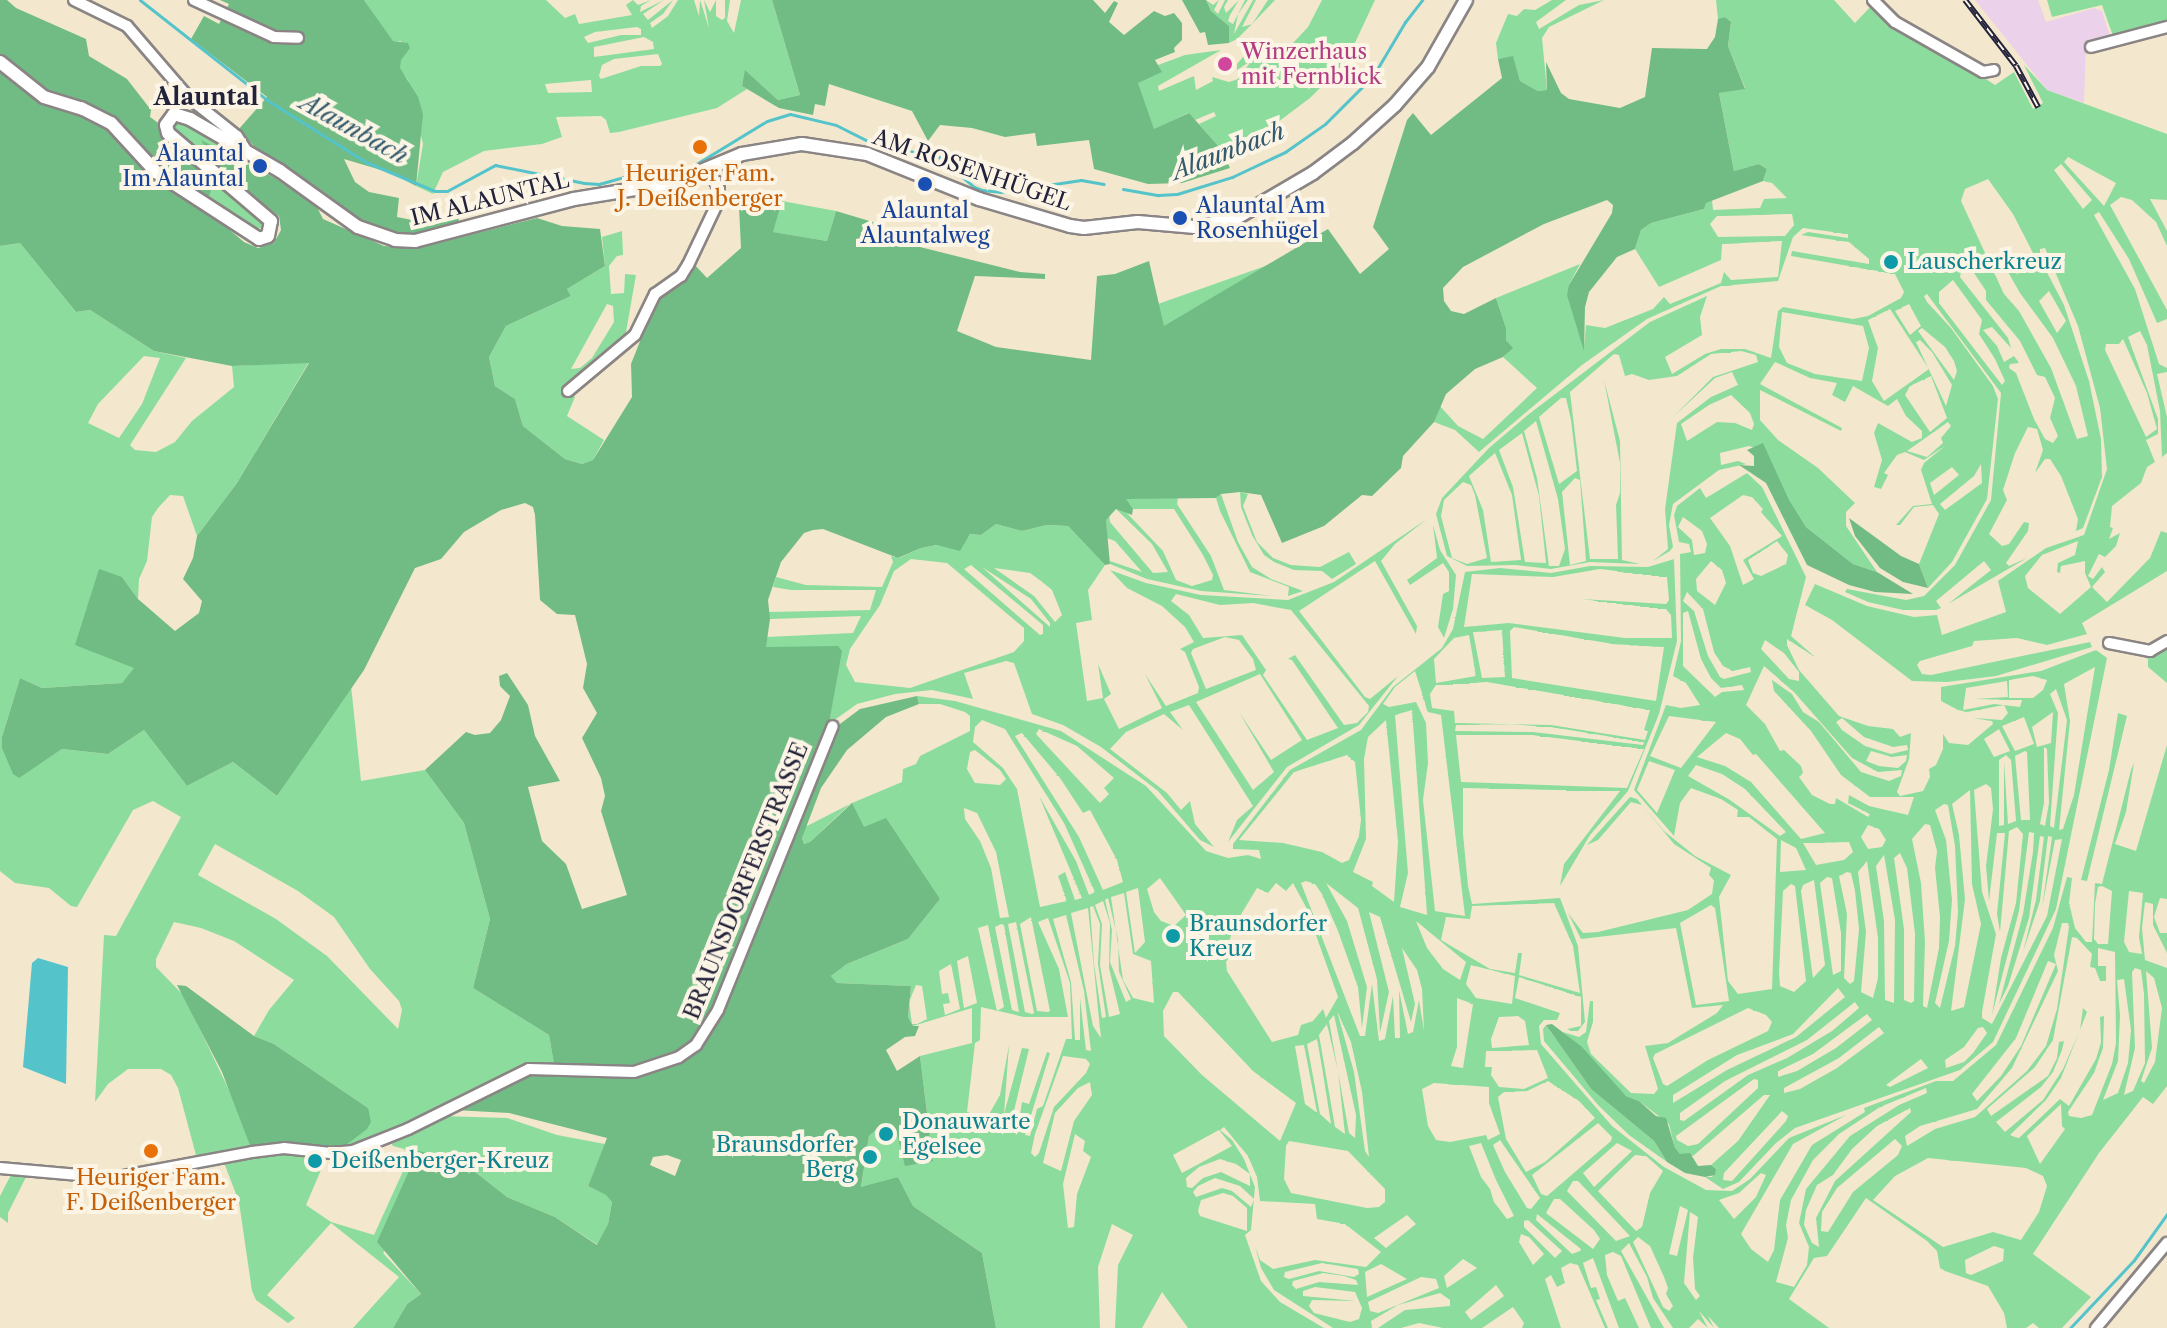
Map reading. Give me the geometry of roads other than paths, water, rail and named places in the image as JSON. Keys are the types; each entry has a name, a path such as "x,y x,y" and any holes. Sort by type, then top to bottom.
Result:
{"street":[{"name":"IM ALAUNTAL","path":"74,0 127,26 189,98 237,136 247,151 358,227 405,240 528,214 574,199 672,183 747,153 802,144"},
{"path":"194,0 274,37 298,38"},
{"name":"AM ROSENHÜGEL","path":"802,144 867,154 979,199 1070,226 1084,228 1131,222 1175,227 1220,224 1313,173 1376,124 1437,55 1466,0"},
{"path":"1873,0 1895,22 1983,72 1994,70"},
{"path":"2091,47 2167,27"},
{"path":"0,62 44,97 81,108 111,123 156,172 259,239 268,236 271,221 168,133 168,120 174,114 182,115 247,151"},
{"path":"568,391 635,335 659,289 681,276 688,265 717,204 719,189 709,169"},
{"path":"2109,643 2150,651 2167,641"},
{"name":"BRAUNSDORFERSTRASSE","path":"0,1168 113,1178 284,1148 331,1153 353,1151 408,1129 529,1069 634,1072 679,1057 696,1045 718,1010 833,726"},
{"path":"2096,1328 2167,1243"}],"water":[{"path":"38,958 68,967 66,1084 23,1067 32,963"}],"waterway":[{"name":"Alaunbach","path":"140,0 267,100 366,162 435,191 447,191 495,165 584,183 599,184 624,177"},
{"name":"Alaunbach","path":"1123,189 1158,195 1177,194 1232,177 1285,152 1325,124 1373,76 1422,0"},
{"name":"Alaunbach","path":"660,170 688,169 767,121 790,114 836,125 874,144 939,157 974,187 982,190 1000,192 1081,180 1104,184"},
{"path":"2070,1328 2134,1260 2167,1214"}],"railway":[{"path":"1965,0 2016,66 2038,107"}],"place":[{"name":"Winzerhaus mit Fernblick","path":"1225,64"},
{"name":"Heuriger Fam. J. Deißenberger","path":"700,147"},
{"name":"Alauntal Im Alauntal","path":"260,166"},
{"name":"Alauntal Alauntalweg","path":"925,184"},
{"name":"Alauntal Am Rosenhügel","path":"1180,218"},
{"name":"Lauscherkreuz","path":"1891,262"},
{"name":"Braunsdorfer Kreuz","path":"1173,936"},
{"name":"Donauwarte Egelsee","path":"886,1134"},
{"name":"Heuriger Fam. F. Deißenberger","path":"151,1151"},
{"name":"Braunsdorfer Berg","path":"870,1157"},
{"name":"Deißenberger-Kreuz","path":"315,1161"}],"district":[{"name":"Alauntal","path":"206,97"}]}
